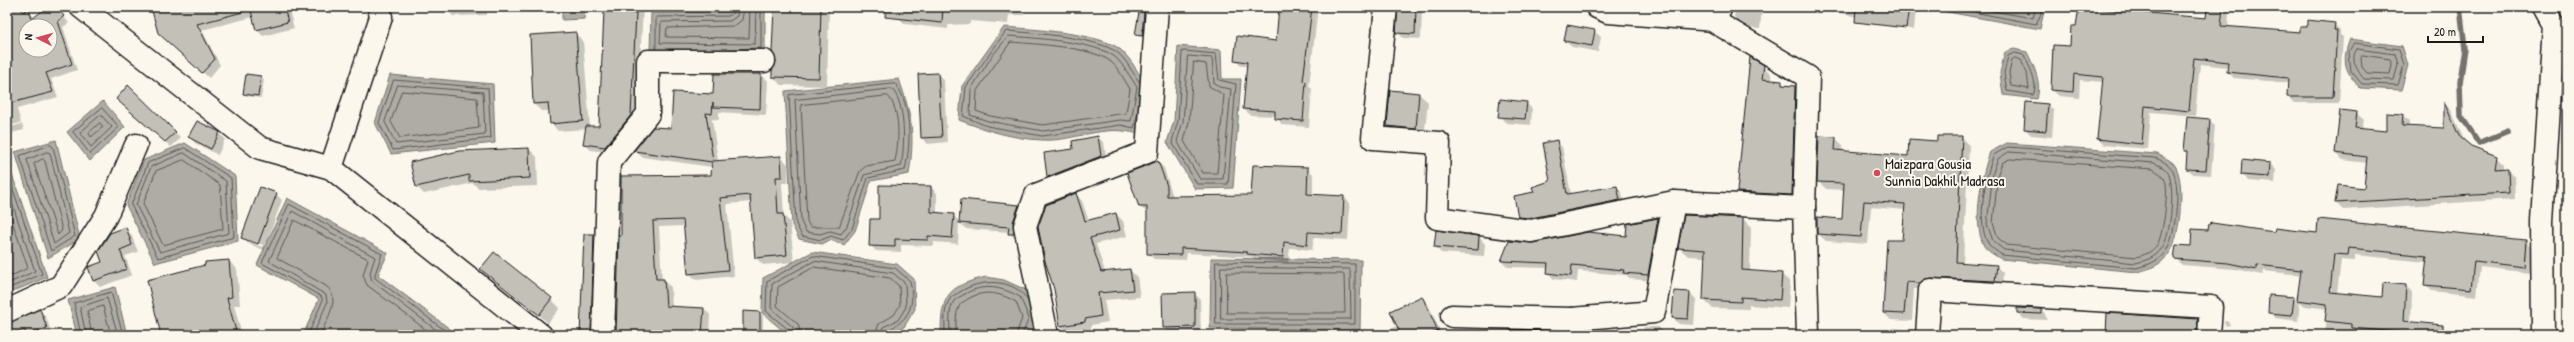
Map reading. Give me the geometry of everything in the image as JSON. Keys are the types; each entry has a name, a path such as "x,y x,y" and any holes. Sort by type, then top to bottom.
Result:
{"street":[{"path":"81,7 260,148 331,168 541,335"},
{"path":"331,168 381,17 379,7"},
{"path":"1048,335 1024,226 1036,195 1147,152 1157,7"},
{"path":"1386,7 1373,138 1439,143 1437,218 1531,231 1674,202 1804,208"},
{"path":"1597,7 1608,12 1717,14 1808,77 1804,208 1808,335"},
{"path":"2543,335 2542,221 2554,25 2544,7"},
{"path":"603,335 609,162 648,114 648,61 764,61"},
{"path":"7,311 61,286 106,216 136,145"},
{"path":"1452,316 1570,327 1654,312 1674,202"},
{"path":"1927,335 1930,290 2211,308 2209,335"}],"water":[{"path":"562,7 585,7 584,19 562,20"},
{"path":"729,7 765,7 765,53 650,53 651,13 729,12"},
{"path":"1943,7 2045,7 2040,29 1942,11"},
{"path":"1004,27 1082,36 1112,44 1121,50 1146,85 1138,134 1125,131 1113,131 1054,140 1042,140 1021,138 1000,133 959,120 962,86"},
{"path":"2350,39 2402,46 2408,65 2401,90 2360,88 2346,66 2345,60"},
{"path":"1178,46 1221,50 1222,79 1241,79 1233,188 1195,189 1167,142 1174,121"},
{"path":"2014,49 2027,52 2030,58 2038,81 2039,87 2037,99 2003,95 2000,73 2005,52"},
{"path":"390,75 493,84 495,143 391,154 375,123"},
{"path":"899,79 907,104 911,126 912,148 909,174 871,181 855,231 844,245 830,240 822,244 799,239 792,225 785,91"},
{"path":"103,101 125,127 90,161 67,132"},
{"path":"56,140 80,239 48,258 15,152"},
{"path":"185,143 235,176 238,241 155,263 126,205 144,160"},
{"path":"2007,143 2157,154 2170,160 2177,170 2181,193 2177,234 2170,252 2155,266 2137,272 2001,259 1987,250 1980,236 1978,212 1981,186 1990,152"},
{"path":"7,160 47,277 7,294"},
{"path":"287,198 388,253 378,275 458,335 303,335 319,299 257,265"},
{"path":"812,252 897,264 914,279 915,309 904,327 886,335 787,334 762,313 763,278"},
{"path":"1211,258 1361,260 1360,330 1210,328"},
{"path":"986,277 1004,280 1026,290 1039,319 1031,335 941,335 943,311 945,302 949,295 963,284"},
{"path":"115,287 127,335 77,335 68,300"}],"building":[{"path":"7,7 21,7 23,12 29,9 32,18 18,18 18,58 58,58 58,21 72,64 46,73 53,92 7,104"},
{"path":"47,7 56,7 64,16 58,21 58,18 33,18"},
{"path":"151,7 242,7 243,12 197,24 215,59 202,73 158,33"},
{"path":"250,7 284,7 288,22 256,30"},
{"path":"774,7 821,7 819,78 772,77 772,70 776,61 772,52"},
{"path":"886,7 943,7 942,23 885,17"},
{"path":"1279,7 1312,7 1303,81 1306,82 1303,121 1275,119 1275,111 1243,109 1247,62 1234,60 1237,36 1276,41"},
{"path":"1398,7 1416,7 1415,34 1396,33"},
{"path":"1856,7 1909,7 1906,28 1855,22"},
{"path":"2079,7 2206,18 2207,7 2223,7 2221,26 2300,32 2300,27 2307,27 2307,20 2335,23 2334,30 2337,30 2333,97 2287,97 2288,78 2227,72 2228,62 2194,58 2189,111 2145,106 2142,144 2097,139 2103,77 2074,74 2073,92 2051,90 2053,45 2070,46 2071,26 2076,26"},
{"path":"604,11 636,13 631,115 605,147 583,144 586,126 599,126"},
{"path":"1139,12 1144,12 1142,36 1135,35"},
{"path":"1567,25 1595,30 1592,46 1564,41"},
{"path":"576,32 583,121 550,124 548,103 533,104 530,35"},
{"path":"1750,57 1764,65 1762,79 1782,81 1782,85 1795,86 1792,195 1737,192"},
{"path":"938,73 942,137 921,138 918,74"},
{"path":"246,74 261,76 258,96 243,94"},
{"path":"714,74 761,74 760,109 713,107 713,102 712,114 706,113 713,161 781,156 782,177 776,177 778,214 783,214 787,255 755,258 750,195 720,198 728,270 688,274 683,220 653,221 656,279 664,279 666,306 704,308 702,335 616,335 619,236 621,236 621,176 711,175 712,162 634,151 653,127 671,128 673,92 713,94"},
{"path":"128,85 176,132 165,142 116,99"},
{"path":"1390,90 1419,93 1416,129 1387,126"},
{"path":"1500,99 1527,102 1525,119 1498,117"},
{"path":"2026,102 2048,104 2046,131 2024,129"},
{"path":"2444,102 2459,136 2471,146 2497,156 2495,169 2508,168 2509,193 2335,203 2338,185 2364,188 2367,157 2335,153 2340,110 2357,112 2355,128 2386,131 2386,113 2403,114 2402,126 2444,128"},
{"path":"2187,117 2210,119 2206,170 2186,169 2187,151 2184,151"},
{"path":"197,121 220,132 211,149 188,137"},
{"path":"1098,136 1101,156 1047,177 1044,153 1073,149 1072,141"},
{"path":"1819,136 1836,137 1835,150 1908,156 1909,139 1937,141 1937,136 1962,136 1956,262 1997,265 1995,281 1931,278 1920,283 1907,282 1904,314 1883,313 1887,240 1902,240 1905,204 1864,201 1861,237 1817,234 1817,217 1842,219 1844,183 1817,182"},
{"path":"1557,140 1567,194 1617,186 1620,200 1531,218 1518,217 1514,196 1534,192 1532,187 1550,181 1543,143"},
{"path":"529,148 530,178 469,181 469,175 416,187 410,162 459,151"},
{"path":"2242,160 2270,163 2269,177 2241,175"},
{"path":"1158,161 1167,186 1167,196 1251,195 1253,165 1308,167 1307,194 1344,196 1342,234 1308,232 1307,245 1284,242 1283,257 1247,254 1247,252 1181,248 1181,255 1147,254 1147,207 1139,207 1127,173"},
{"path":"879,185 931,186 931,212 954,214 952,238 928,236 928,240 895,239 895,247 869,246 870,219 879,219"},
{"path":"260,187 277,193 258,244 241,238"},
{"path":"1076,193 1085,221 1116,213 1120,230 1090,238 1101,272 1130,269 1133,290 1098,293 1101,316 1085,319 1085,322 1060,326 1054,289 1045,261 1038,227 1046,205"},
{"path":"961,199 1019,205 1013,222 1014,234 1008,234 1009,227 959,223"},
{"path":"1684,215 1743,218 1742,270 1782,273 1780,300 1741,297 1741,302 1703,300 1705,250 1678,248"},
{"path":"1658,218 1648,275 1623,273 1624,270 1572,265 1571,276 1547,273 1548,263 1501,261 1509,241 1533,243 1588,232 1626,236 1627,224"},
{"path":"2318,219 2526,240 2524,267 2474,261 2471,289 2424,285 2427,256 2349,248 2348,255 2334,254 2330,292 2382,297 2383,283 2406,285 2404,321 2443,325 2443,335 2400,335 2400,332 2351,328 2351,324 2325,321 2327,304 2297,300 2301,270 2257,265 2257,269 2228,263 2174,259 2176,245 2191,246 2192,229 2208,230 2209,224 2212,223 2274,232 2275,228 2317,233"},
{"path":"126,227 132,245 120,250 127,269 93,281 88,267 102,262 98,251 110,233"},
{"path":"1436,230 1479,236 1478,250 1434,247"},
{"path":"584,234 594,234 591,335 580,335"},
{"path":"494,252 552,298 539,315 480,269"},
{"path":"229,260 232,297 227,298 237,335 161,335 147,280 205,265 205,262"},
{"path":"1674,291 1690,292 1688,319 1672,318"},
{"path":"1195,292 1195,327 1163,328 1162,293"},
{"path":"2269,295 2294,297 2292,315 2268,313"},
{"path":"1422,296 1438,331 1428,335 1401,335 1390,311"},
{"path":"2017,308 2042,309 2042,314 2017,313"},
{"path":"40,309 47,328 26,335 25,330 7,335 7,323"},
{"path":"743,311 760,312 760,333 743,333"},
{"path":"2107,313 2198,319 2197,335 2106,335"},
{"path":"1513,330 1544,331 1546,335 1502,335"}],"waterway":[{"path":"2460,7 2465,49 2460,82 2461,116 2479,143 2508,131"}],"place":[{"name":"Maizpara Gousia Sunnia Dakhil Madrasa","path":"1877,173"}]}
